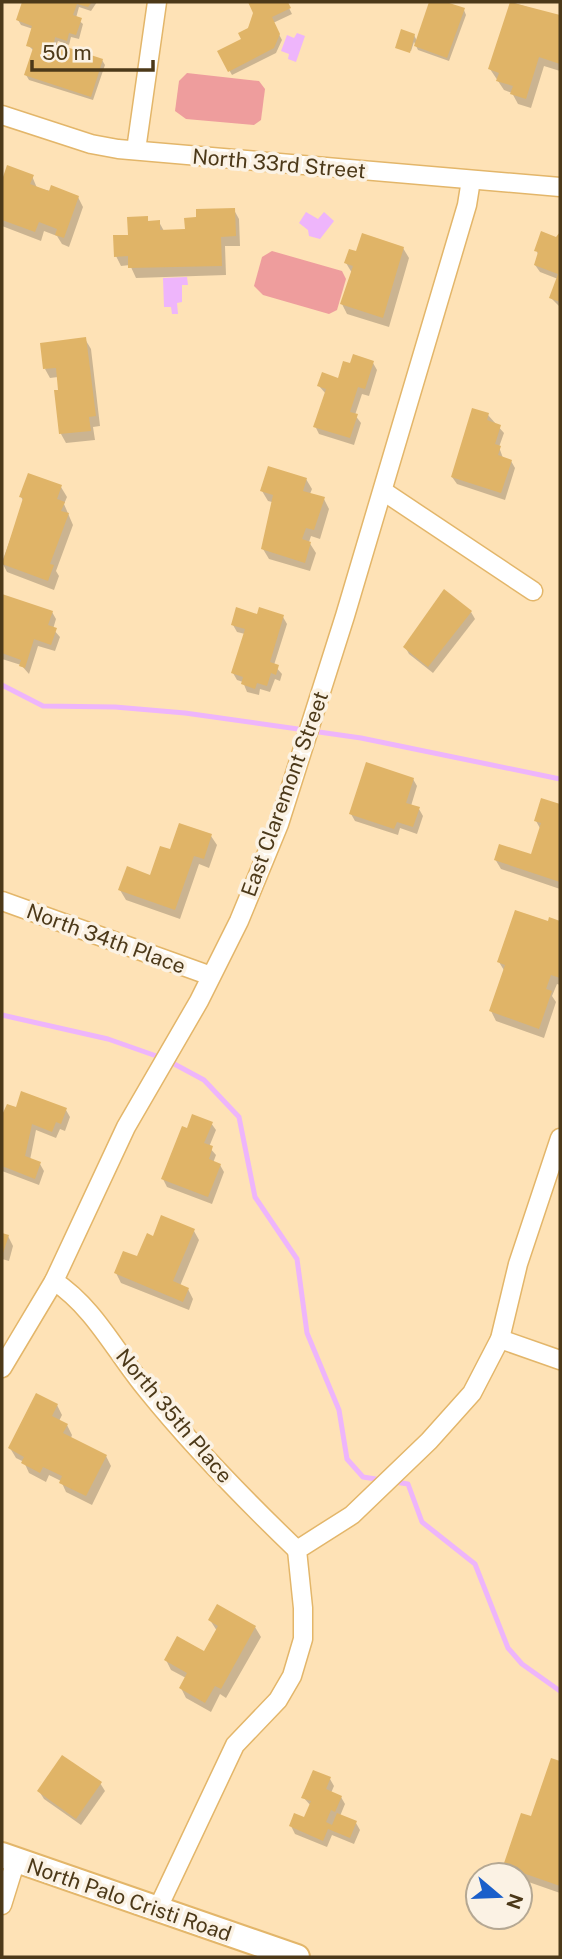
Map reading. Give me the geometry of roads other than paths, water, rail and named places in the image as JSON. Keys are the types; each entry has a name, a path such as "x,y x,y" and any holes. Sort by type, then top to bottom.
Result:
{"street":[{"path":"136,150 157,2"},
{"name":"North 33rd Street","path":"2,114 91,144 136,150 560,187"},
{"name":"East Claremont Street","path":"2,1368 54,1281 126,1127 211,976 239,921 279,824 307,742 383,491 464,218 471,180"},
{"path":"383,491 533,591"},
{"name":"North 34th Place","path":"2,901 211,976"},
{"path":"157,1910 235,1745 278,1700 292,1676 303,1639 297,1550 352,1515 452,1418 472,1393 499,1339 518,1264 560,1138"},
{"name":"North 35th Place","path":"54,1281 74,1294 145,1388 218,1474 297,1550"},
{"path":"499,1339 560,1360"},
{"path":"2,1905 9,1857"},
{"name":"North Palo Cristi Road","path":"9,1857 297,1957"}],"waterway":[{"path":"2,685 43,706 115,707 185,713 361,738 560,779"},
{"path":"2,1015 108,1039 165,1059 204,1080 239,1117 255,1197 297,1259 307,1333 339,1410 347,1459 363,1477 382,1480"},
{"path":"395,1482 408,1484 422,1522 475,1564 508,1648 522,1664 560,1691"}]}
